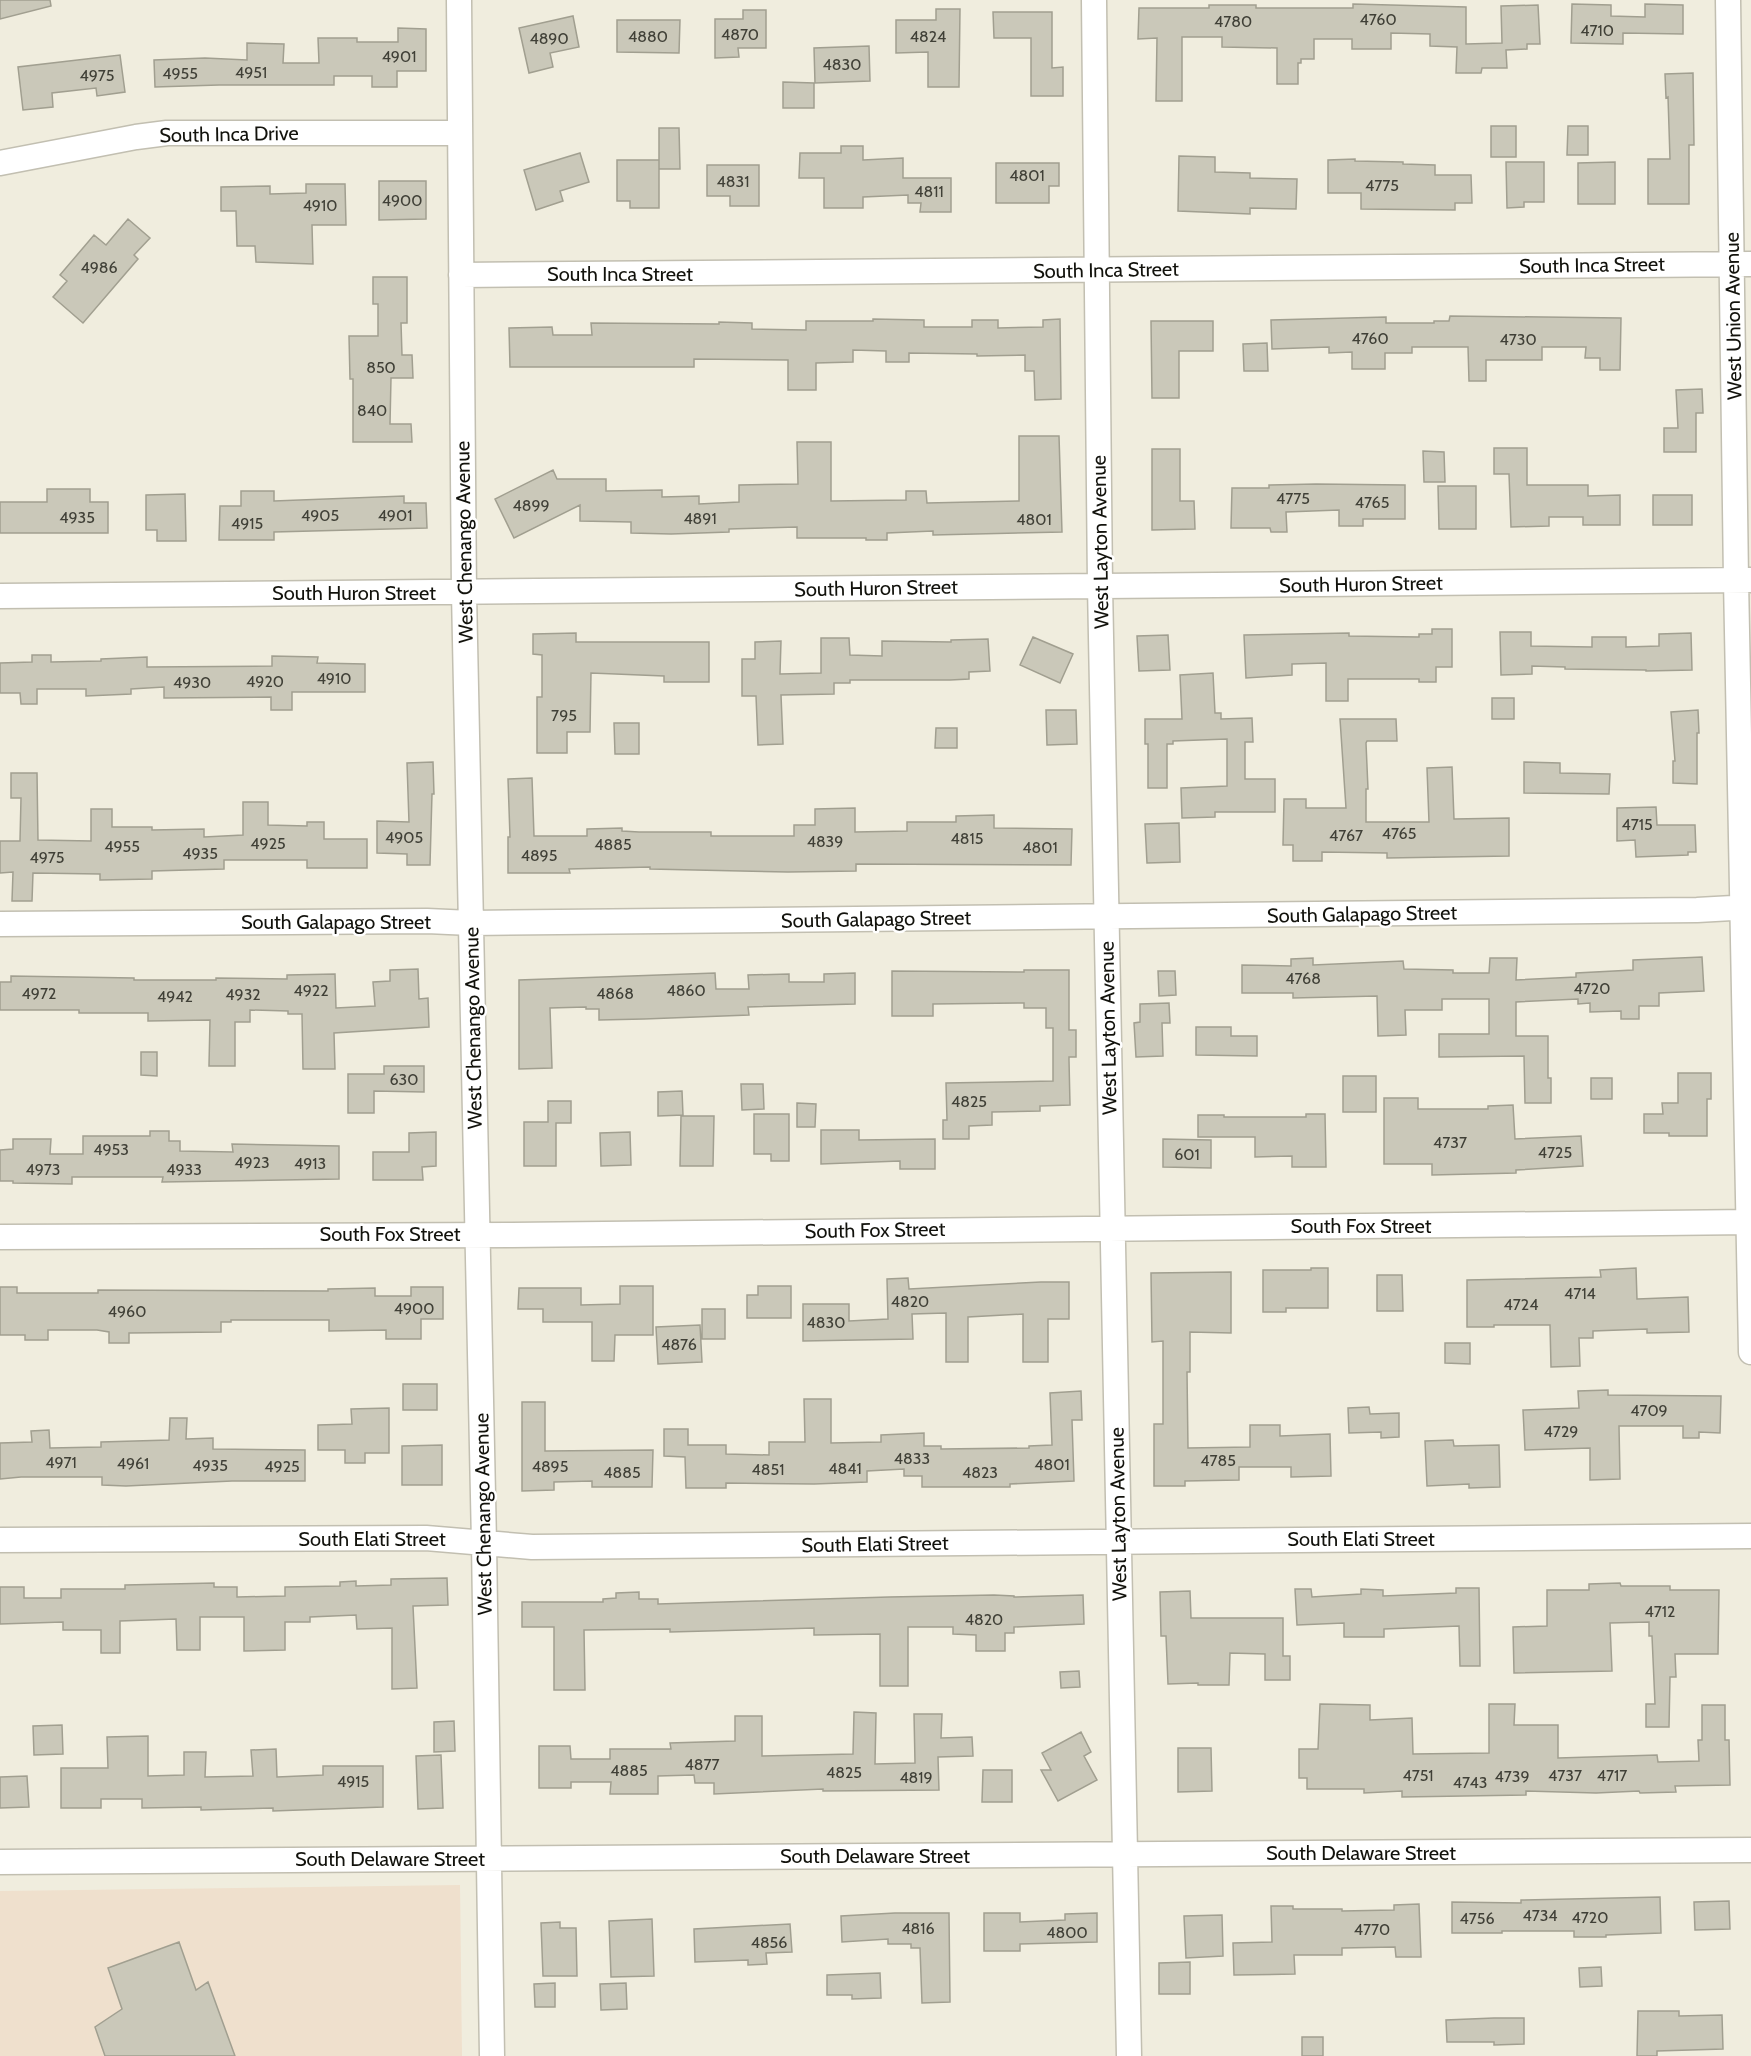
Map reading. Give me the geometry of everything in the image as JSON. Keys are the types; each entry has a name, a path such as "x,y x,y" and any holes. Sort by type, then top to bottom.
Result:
{"street":[{"name":"West Chenango Avenue","path":"459,0 464,593 484,1543 492,2056"},
{"name":"West Layton Avenue","path":"1094,0 1100,586 1129,2056"},
{"name":"West Union Avenue","path":"1728,0 1742,264 1751,1352"},
{"name":"South Inca Drive","path":"0,163 167,133 460,133"},
{"name":"South Inca Street","path":"461,275 1742,264"},
{"name":"South Huron Street","path":"0,596 1744,580"},
{"name":"South Galapago Street","path":"0,924 1106,917 1696,910 1747,907"},
{"name":"South Fox Street","path":"0,1237 1750,1222"},
{"name":"South Elati Street","path":"0,1540 426,1538 544,1547 1751,1536"},
{"name":"South Delaware Street","path":"0,1862 1751,1850"}],"shaded area":[{"path":"460,1885 462,2056 0,2056 0,1891"}],"building":[{"path":"0,0 50,0 51,6 0,19"},
{"path":"1353,4 1466,7 1466,44 1502,43 1501,6 1538,5 1540,44 1527,44 1527,49 1506,50 1507,68 1482,68 1481,73 1456,73 1457,47 1430,46 1430,34 1391,33 1391,49 1352,49 1352,39 1314,39 1314,59 1301,59 1301,63 1298,63 1298,84 1277,84 1277,48 1222,47 1222,37 1182,37 1182,101 1156,101 1157,38 1138,39 1139,8 1256,5 1256,8 1353,8"},
{"path":"1572,4 1611,5 1611,16 1645,17 1645,4 1683,5 1683,34 1623,33 1623,44 1571,43"},
{"path":"936,9 960,9 959,87 928,87 928,52 896,53 896,20 936,20"},
{"path":"743,10 766,10 766,48 738,48 739,57 715,58 715,19 743,19"},
{"path":"993,12 1052,12 1052,68 1063,67 1063,96 1031,96 1031,38 994,38"},
{"path":"573,16 579,47 550,53 553,67 529,73 519,28"},
{"path":"617,20 680,20 679,53 617,52"},
{"path":"398,28 426,29 426,71 397,71 397,87 372,87 372,76 334,76 334,85 155,87 154,60 205,58 247,60 247,43 284,44 283,63 319,63 318,38 357,38 357,42 398,42"},
{"path":"869,46 870,81 815,83 814,48"},
{"path":"120,55 125,92 97,96 96,88 52,93 53,107 23,110 18,67"},
{"path":"1693,73 1694,145 1689,145 1689,204 1648,204 1648,159 1670,159 1665,74"},
{"path":"783,82 814,83 814,108 783,108"},
{"path":"1491,126 1516,126 1516,157 1491,157"},
{"path":"1568,126 1588,126 1588,155 1567,155"},
{"path":"659,128 679,128 680,169 659,169"},
{"path":"841,146 863,146 863,160 903,158 903,178 951,178 951,212 920,212 921,203 908,203 908,195 863,197 863,208 824,208 824,178 799,178 800,153 841,153"},
{"path":"580,153 589,182 560,191 563,201 536,210 524,170"},
{"path":"1179,156 1215,157 1215,172 1250,173 1250,178 1297,179 1296,209 1250,208 1250,214 1178,211"},
{"path":"1355,159 1355,161 1435,165 1435,175 1471,175 1472,203 1455,203 1455,210 1361,209 1361,193 1328,193 1328,160"},
{"path":"617,160 659,160 659,208 630,208 630,201 617,201"},
{"path":"1506,162 1544,162 1544,202 1524,202 1524,207 1507,208"},
{"path":"1615,162 1615,204 1578,204 1578,163"},
{"path":"996,163 1059,163 1059,186 1049,186 1049,203 996,203"},
{"path":"707,165 759,165 759,206 730,206 730,196 707,196"},
{"path":"379,181 426,181 426,219 379,220"},
{"path":"306,184 345,184 346,225 312,225 313,264 256,262 255,246 237,246 236,211 221,211 221,187 270,186 270,194 306,193"},
{"path":"128,219 150,238 134,255 138,259 83,323 53,297 67,281 60,275 94,235 106,245"},
{"path":"373,277 407,277 407,323 401,323 402,355 412,355 413,378 391,378 390,424 411,424 412,442 353,442 353,379 350,379 349,336 378,336 378,304 373,304"},
{"path":"1450,316 1621,318 1620,370 1600,370 1600,358 1585,358 1586,347 1542,347 1542,360 1486,360 1486,381 1469,381 1468,347 1412,347 1412,353 1385,353 1385,369 1352,369 1352,352 1329,353 1329,347 1272,349 1271,320 1386,317 1386,323 1434,323 1434,321 1449,321"},
{"path":"873,319 924,320 924,327 972,327 972,320 998,320 998,328 1043,327 1043,320 1060,319 1061,399 1035,400 1034,371 1025,371 1025,355 977,356 977,354 909,353 909,362 886,362 886,351 853,350 853,362 816,363 816,390 788,390 788,360 694,359 694,367 510,367 509,328 552,327 553,335 592,335 591,323 719,324 719,322 752,323 752,329 806,330 806,321 873,321"},
{"path":"1151,321 1213,321 1213,351 1179,351 1179,398 1152,398"},
{"path":"1267,343 1268,371 1244,371 1243,344"},
{"path":"1702,389 1703,413 1696,413 1696,452 1664,452 1664,428 1678,428 1676,390"},
{"path":"1019,436 1059,436 1062,532 933,535 933,531 887,533 887,540 797,538 797,527 729,529 729,532 631,533 631,522 580,521 580,505 514,538 495,499 553,470 557,479 606,479 606,491 662,490 662,497 699,496 699,504 739,502 739,485 798,484 797,442 831,442 831,501 906,500 906,491 926,491 927,503 1019,501"},
{"path":"1494,448 1527,448 1527,485 1588,485 1588,496 1620,495 1620,525 1583,525 1583,517 1549,517 1549,526 1511,527 1509,474 1494,474"},
{"path":"1152,449 1180,449 1180,501 1194,501 1195,529 1152,530"},
{"path":"1423,451 1444,452 1445,482 1424,482"},
{"path":"1316,484 1405,485 1405,519 1363,519 1363,526 1339,526 1339,510 1286,512 1287,532 1271,532 1270,528 1231,528 1232,488"},
{"path":"1438,486 1476,486 1476,529 1439,529"},
{"path":"47,489 90,489 90,502 108,502 108,533 0,533 0,502 47,502"},
{"path":"241,491 274,491 274,501 404,496 404,503 426,503 427,528 274,532 274,540 219,540 220,506 241,506"},
{"path":"185,494 186,541 157,541 157,530 146,530 146,495"},
{"path":"1653,495 1692,495 1692,525 1653,525"},
{"path":"1432,629 1452,629 1452,667 1436,667 1436,682 1419,682 1419,679 1348,679 1348,701 1326,701 1326,663 1292,664 1292,675 1246,678 1244,635 1349,633 1349,636 1419,637 1419,634 1432,634"},
{"path":"1500,632 1531,632 1531,646 1592,647 1592,637 1626,637 1626,647 1659,646 1659,634 1691,633 1692,670 1565,669 1565,667 1532,666 1532,674 1501,675"},
{"path":"576,633 576,642 709,642 709,682 664,682 664,676 591,673 590,732 567,732 567,753 537,753 537,697 542,697 542,655 533,654 533,634"},
{"path":"1168,635 1170,670 1139,671 1137,636"},
{"path":"1033,637 1073,654 1060,683 1020,665"},
{"path":"821,638 849,638 850,655 882,656 882,641 951,642 951,640 988,639 990,671 969,672 969,679 850,680 850,683 834,683 834,694 781,695 783,744 758,745 756,696 742,696 742,659 755,659 755,642 781,641 780,674 821,673"},
{"path":"32,655 51,655 51,662 147,657 147,667 272,666 272,656 318,657 317,663 365,664 365,692 292,692 292,710 271,710 271,697 164,698 164,687 131,689 131,694 86,696 86,689 37,689 37,704 21,704 20,693 0,693 0,663 32,662"},
{"path":"1213,673 1215,713 1221,713 1221,719 1252,718 1253,742 1245,742 1245,779 1275,779 1275,812 1215,812 1215,817 1182,818 1181,788 1227,786 1227,739 1173,741 1173,744 1167,744 1167,788 1148,788 1148,744 1145,744 1145,719 1182,719 1180,675"},
{"path":"1492,698 1514,698 1514,719 1492,719"},
{"path":"1046,710 1076,710 1077,744 1047,745"},
{"path":"1698,710 1697,784 1673,783 1673,761 1675,761 1671,712"},
{"path":"1340,719 1396,719 1397,741 1367,741 1366,743 1368,789 1366,789 1366,822 1429,822 1427,768 1452,767 1454,819 1509,818 1509,856 1387,858 1387,853 1322,852 1322,861 1293,861 1293,845 1283,845 1284,799 1306,799 1306,808 1346,808"},
{"path":"614,723 639,723 639,754 615,754"},
{"path":"936,728 957,728 957,748 935,748"},
{"path":"433,762 434,794 432,794 430,865 407,865 407,854 377,853 377,821 409,822 407,763"},
{"path":"1524,762 1560,763 1560,773 1610,774 1609,794 1524,793"},
{"path":"11,773 37,773 38,840 91,841 91,809 112,809 112,827 152,827 152,830 204,829 204,837 243,835 243,802 268,802 268,825 307,826 307,822 324,822 324,839 367,839 367,868 307,868 307,860 224,860 224,869 152,871 152,879 100,880 100,874 33,873 32,901 12,901 13,872 0,873 0,841 20,841 21,798 11,798"},
{"path":"532,778 534,836 587,836 587,829 622,828 622,831 639,832 711,832 711,836 794,836 794,825 815,825 815,809 855,808 855,832 907,831 907,822 956,822 956,816 994,815 994,828 1072,829 1071,865 856,864 856,871 788,872 650,869 650,867 569,869 570,873 508,873 508,837 510,837 508,779"},
{"path":"1656,807 1657,825 1695,825 1696,852 1688,852 1688,855 1636,857 1635,840 1617,841 1617,808"},
{"path":"1179,823 1180,862 1147,863 1145,824"},
{"path":"1702,957 1704,991 1659,993 1659,1006 1639,1006 1639,1019 1621,1019 1621,1011 1590,1012 1590,1003 1578,1004 1578,999 1516,1002 1516,1036 1548,1036 1548,1078 1551,1078 1551,1103 1525,1103 1524,1056 1439,1057 1439,1034 1489,1034 1489,999 1442,999 1442,1010 1405,1010 1406,1035 1378,1036 1377,996 1293,998 1293,993 1242,993 1242,965 1291,966 1291,959 1313,958 1313,965 1403,961 1404,969 1489,973 1490,958 1517,958 1516,980 1576,977 1576,973 1633,970 1633,960"},
{"path":"418,969 419,999 428,998 429,1027 334,1033 335,1069 303,1069 302,1014 288,1014 288,1011 250,1010 250,1022 235,1022 235,1066 209,1066 210,1020 148,1021 148,1013 0,1010 0,982 11,982 11,976 216,980 216,978 287,979 287,975 335,974 336,1008 375,1006 373,982 390,981 390,970"},
{"path":"1024,970 1069,970 1069,1030 1076,1030 1076,1057 1069,1057 1070,1105 1040,1106 1040,1111 992,1112 992,1125 969,1126 969,1139 943,1139 943,1120 947,1120 946,1083 1053,1081 1053,1028 1046,1028 1046,1008 1024,1008 1024,1003 933,1004 933,1016 892,1016 892,971 1024,972"},
{"path":"1158,971 1175,971 1176,995 1159,996"},
{"path":"715,973 716,989 749,989 748,975 789,974 789,982 824,982 824,974 855,973 855,1004 748,1007 749,1015 599,1020 599,1009 550,1008 552,1068 519,1069 519,980"},
{"path":"1169,1003 1170,1023 1162,1023 1163,1056 1136,1057 1134,1023 1140,1022 1140,1004"},
{"path":"1196,1027 1231,1027 1231,1036 1257,1036 1257,1056 1196,1055"},
{"path":"141,1052 157,1052 157,1076 141,1075"},
{"path":"384,1066 424,1066 424,1092 374,1091 374,1113 348,1113 348,1074 384,1074"},
{"path":"1678,1073 1711,1073 1711,1099 1707,1099 1707,1136 1669,1136 1669,1133 1644,1133 1644,1114 1663,1114 1662,1103 1678,1103"},
{"path":"1343,1076 1376,1076 1376,1112 1343,1112"},
{"path":"1591,1078 1612,1078 1612,1099 1591,1099"},
{"path":"741,1084 763,1084 764,1109 742,1110"},
{"path":"682,1091 683,1115 658,1116 658,1092"},
{"path":"1384,1098 1418,1098 1418,1109 1488,1109 1488,1106 1513,1105 1515,1139 1581,1136 1583,1166 1516,1170 1516,1173 1432,1175 1432,1164 1384,1164"},
{"path":"548,1101 571,1101 571,1123 556,1123 556,1166 524,1166 524,1122 548,1122"},
{"path":"797,1103 816,1104 815,1127 797,1127"},
{"path":"754,1114 789,1114 789,1161 771,1161 771,1154 754,1154"},
{"path":"1306,1114 1325,1114 1326,1167 1292,1167 1292,1156 1255,1157 1255,1137 1198,1137 1198,1115 1306,1117"},
{"path":"681,1116 714,1116 713,1166 680,1166"},
{"path":"821,1130 859,1130 859,1140 935,1139 935,1169 900,1169 900,1161 821,1164"},
{"path":"150,1131 169,1131 169,1141 180,1141 180,1151 233,1152 232,1144 339,1146 339,1179 162,1182 163,1177 72,1177 72,1184 0,1181 0,1150 13,1149 13,1139 51,1139 50,1154 83,1154 83,1136 150,1136"},
{"path":"436,1132 436,1166 422,1167 423,1180 373,1180 373,1152 409,1152 409,1133"},
{"path":"630,1132 631,1165 601,1166 600,1133"},
{"path":"1163,1139 1211,1140 1211,1168 1163,1167"},
{"path":"1311,1268 1328,1268 1328,1308 1286,1308 1286,1312 1263,1312 1263,1270 1311,1270"},
{"path":"1636,1268 1637,1299 1688,1297 1689,1332 1647,1333 1647,1329 1593,1331 1593,1338 1579,1338 1580,1366 1551,1367 1550,1325 1467,1327 1467,1280 1601,1277 1600,1270"},
{"path":"1231,1272 1231,1333 1190,1332 1190,1372 1187,1372 1188,1448 1250,1447 1250,1425 1280,1425 1280,1436 1330,1434 1331,1476 1291,1477 1291,1467 1239,1467 1239,1480 1185,1481 1185,1486 1154,1486 1154,1424 1163,1424 1163,1341 1152,1342 1151,1273"},
{"path":"1377,1275 1402,1275 1403,1311 1377,1311"},
{"path":"908,1278 909,1289 1069,1282 1069,1319 1048,1319 1048,1362 1023,1362 1023,1314 968,1317 968,1362 946,1362 946,1313 912,1314 913,1339 803,1341 803,1304 849,1304 849,1321 888,1319 887,1279"},
{"path":"620,1286 653,1286 653,1335 615,1335 614,1361 592,1361 592,1322 543,1322 543,1309 518,1309 519,1288 581,1288 581,1305 620,1304"},
{"path":"758,1286 791,1286 791,1318 747,1318 747,1295 758,1295"},
{"path":"0,1287 17,1287 17,1293 98,1293 98,1290 328,1291 328,1289 375,1288 375,1296 411,1296 411,1287 443,1287 443,1319 421,1319 421,1339 386,1339 386,1330 329,1331 329,1320 231,1320 231,1322 221,1322 221,1332 129,1333 129,1343 109,1343 109,1332 97,1330 48,1330 48,1340 25,1340 25,1335 0,1335"},
{"path":"702,1309 725,1309 725,1339 702,1339"},
{"path":"700,1325 702,1362 658,1364 656,1327"},
{"path":"1445,1343 1470,1343 1470,1364 1445,1363"},
{"path":"403,1384 437,1384 437,1410 403,1410"},
{"path":"1608,1390 1608,1395 1721,1396 1720,1433 1699,1432 1699,1438 1683,1438 1683,1426 1619,1426 1620,1479 1590,1480 1590,1448 1525,1450 1523,1410 1579,1408 1578,1391"},
{"path":"1081,1391 1082,1420 1072,1420 1074,1481 1010,1484 1010,1487 922,1487 922,1476 904,1476 904,1469 867,1471 867,1482 726,1483 726,1488 686,1488 685,1457 664,1456 664,1429 688,1429 688,1445 726,1445 726,1454 769,1455 769,1442 805,1442 804,1399 831,1399 831,1443 881,1442 881,1435 924,1433 924,1446 941,1446 941,1449 1029,1448 1029,1446 1052,1445 1050,1393"},
{"path":"522,1402 545,1402 545,1451 653,1450 652,1487 592,1487 592,1481 554,1482 554,1490 522,1491"},
{"path":"1369,1407 1370,1414 1399,1413 1399,1437 1381,1438 1381,1432 1349,1433 1348,1408"},
{"path":"389,1408 389,1453 365,1453 365,1463 345,1463 345,1450 318,1450 318,1425 352,1424 351,1409"},
{"path":"170,1418 187,1418 186,1439 213,1438 213,1449 305,1450 305,1481 232,1481 126,1486 102,1485 102,1477 0,1479 0,1443 32,1442 31,1431 49,1430 50,1448 101,1447 101,1442 169,1440"},
{"path":"1453,1440 1454,1446 1499,1445 1500,1487 1469,1488 1469,1484 1427,1486 1425,1441"},
{"path":"442,1445 442,1485 402,1485 402,1446"},
{"path":"447,1578 448,1605 413,1606 417,1688 392,1689 392,1628 357,1629 356,1615 310,1617 310,1622 285,1622 285,1650 244,1651 244,1617 200,1617 200,1650 177,1650 176,1619 120,1621 120,1653 101,1653 101,1630 63,1630 63,1622 0,1624 0,1587 24,1587 24,1598 61,1598 61,1589 125,1589 125,1585 214,1583 214,1587 237,1587 237,1597 285,1596 285,1587 340,1586 340,1582 356,1581 356,1586 391,1585 391,1579"},
{"path":"1620,1583 1621,1586 1670,1586 1670,1590 1719,1590 1718,1654 1675,1654 1676,1677 1670,1677 1669,1727 1646,1727 1646,1704 1655,1704 1652,1636 1649,1636 1649,1622 1610,1623 1612,1671 1514,1673 1513,1627 1547,1626 1547,1590 1589,1590 1589,1584"},
{"path":"1456,1588 1479,1588 1480,1666 1460,1666 1459,1626 1384,1629 1384,1637 1344,1637 1344,1623 1297,1625 1295,1589 1311,1589 1312,1597 1361,1594 1361,1589 1383,1590 1383,1596 1456,1593"},
{"path":"1190,1591 1191,1618 1283,1618 1283,1656 1290,1656 1290,1680 1265,1680 1265,1654 1230,1653 1229,1685 1168,1684 1166,1636 1161,1636 1160,1592"},
{"path":"639,1592 639,1599 658,1599 658,1604 889,1597 1083,1595 1084,1624 1014,1627 1014,1633 1005,1633 1005,1651 976,1651 976,1635 953,1634 953,1627 908,1627 908,1686 880,1686 880,1634 814,1635 814,1628 670,1632 670,1629 584,1630 585,1690 554,1690 554,1627 522,1627 522,1602 603,1602 603,1599 616,1598 616,1593"},
{"path":"1079,1671 1080,1687 1061,1688 1060,1672"},
{"path":"1320,1704 1370,1705 1370,1720 1412,1718 1413,1754 1489,1753 1489,1704 1515,1704 1514,1725 1558,1725 1558,1758 1657,1755 1658,1762 1699,1761 1698,1740 1702,1740 1702,1705 1725,1705 1725,1740 1729,1740 1730,1785 1675,1786 1676,1792 1526,1791 1526,1795 1402,1797 1402,1791 1364,1793 1364,1789 1307,1789 1307,1778 1299,1778 1299,1749 1318,1749"},
{"path":"854,1712 876,1713 875,1764 915,1763 914,1714 942,1714 941,1738 972,1737 973,1756 938,1757 939,1790 823,1791 823,1789 714,1794 714,1783 695,1783 694,1775 658,1776 658,1794 610,1794 611,1782 571,1782 571,1788 539,1788 539,1746 570,1746 571,1759 610,1759 610,1749 671,1749 670,1743 735,1741 735,1716 762,1716 762,1756 853,1754"},
{"path":"454,1721 455,1751 434,1752 434,1722"},
{"path":"62,1725 63,1754 34,1755 33,1726"},
{"path":"1081,1732 1091,1752 1084,1756 1097,1780 1058,1801 1041,1770 1051,1770 1042,1753"},
{"path":"148,1736 148,1776 184,1775 184,1752 206,1752 205,1777 253,1776 251,1750 276,1749 277,1777 323,1775 323,1766 383,1766 383,1807 273,1811 273,1808 201,1810 201,1807 142,1808 142,1799 101,1799 101,1808 61,1808 61,1768 108,1768 107,1737"},
{"path":"1178,1748 1211,1748 1212,1791 1178,1792"},
{"path":"441,1755 443,1808 418,1809 416,1756"},
{"path":"983,1770 1012,1770 1012,1802 982,1802"},
{"path":"27,1776 29,1807 0,1808 0,1777"},
{"path":"1660,1897 1661,1933 1574,1937 1574,1931 1452,1933 1452,1902 1521,1903 1521,1900"},
{"path":"1729,1901 1730,1929 1695,1930 1694,1902"},
{"path":"1419,1904 1421,1957 1396,1957 1395,1947 1342,1948 1342,1955 1294,1955 1295,1974 1234,1975 1233,1943 1272,1942 1271,1906 1293,1906 1293,1909 1342,1909 1342,1911 1394,1910 1394,1905"},
{"path":"949,1913 950,2002 922,2003 920,1948 911,1948 911,1944 888,1944 888,1939 842,1942 841,1916"},
{"path":"984,1913 1020,1913 1020,1922 1065,1920 1065,1914 1097,1913 1097,1942 1020,1944 1020,1951 984,1951"},
{"path":"1222,1915 1223,1956 1186,1958 1184,1916"},
{"path":"652,1919 654,1976 611,1977 609,1921"},
{"path":"560,1922 560,1928 576,1928 577,1976 543,1976 541,1923"},
{"path":"790,1924 792,1952 766,1953 767,1964 748,1965 748,1960 695,1962 694,1929"},
{"path":"179,1942 196,1990 208,1982 235,2056 105,2056 95,2027 122,2009 108,1968"},
{"path":"1190,1962 1190,1994 1159,1994 1159,1963"},
{"path":"1601,1967 1602,1986 1580,1987 1579,1968"},
{"path":"880,1973 881,1998 852,1999 852,1995 827,1995 827,1975"},
{"path":"555,1983 555,2007 535,2007 534,1984"},
{"path":"626,1983 627,2009 601,2010 600,1984"},
{"path":"1638,2011 1679,2011 1679,2016 1722,2015 1723,2049 1657,2051 1657,2056 1637,2056"},
{"path":"1524,2018 1524,2044 1447,2042 1446,2020"},
{"path":"1302,2037 1323,2037 1323,2056 1302,2056"}]}
